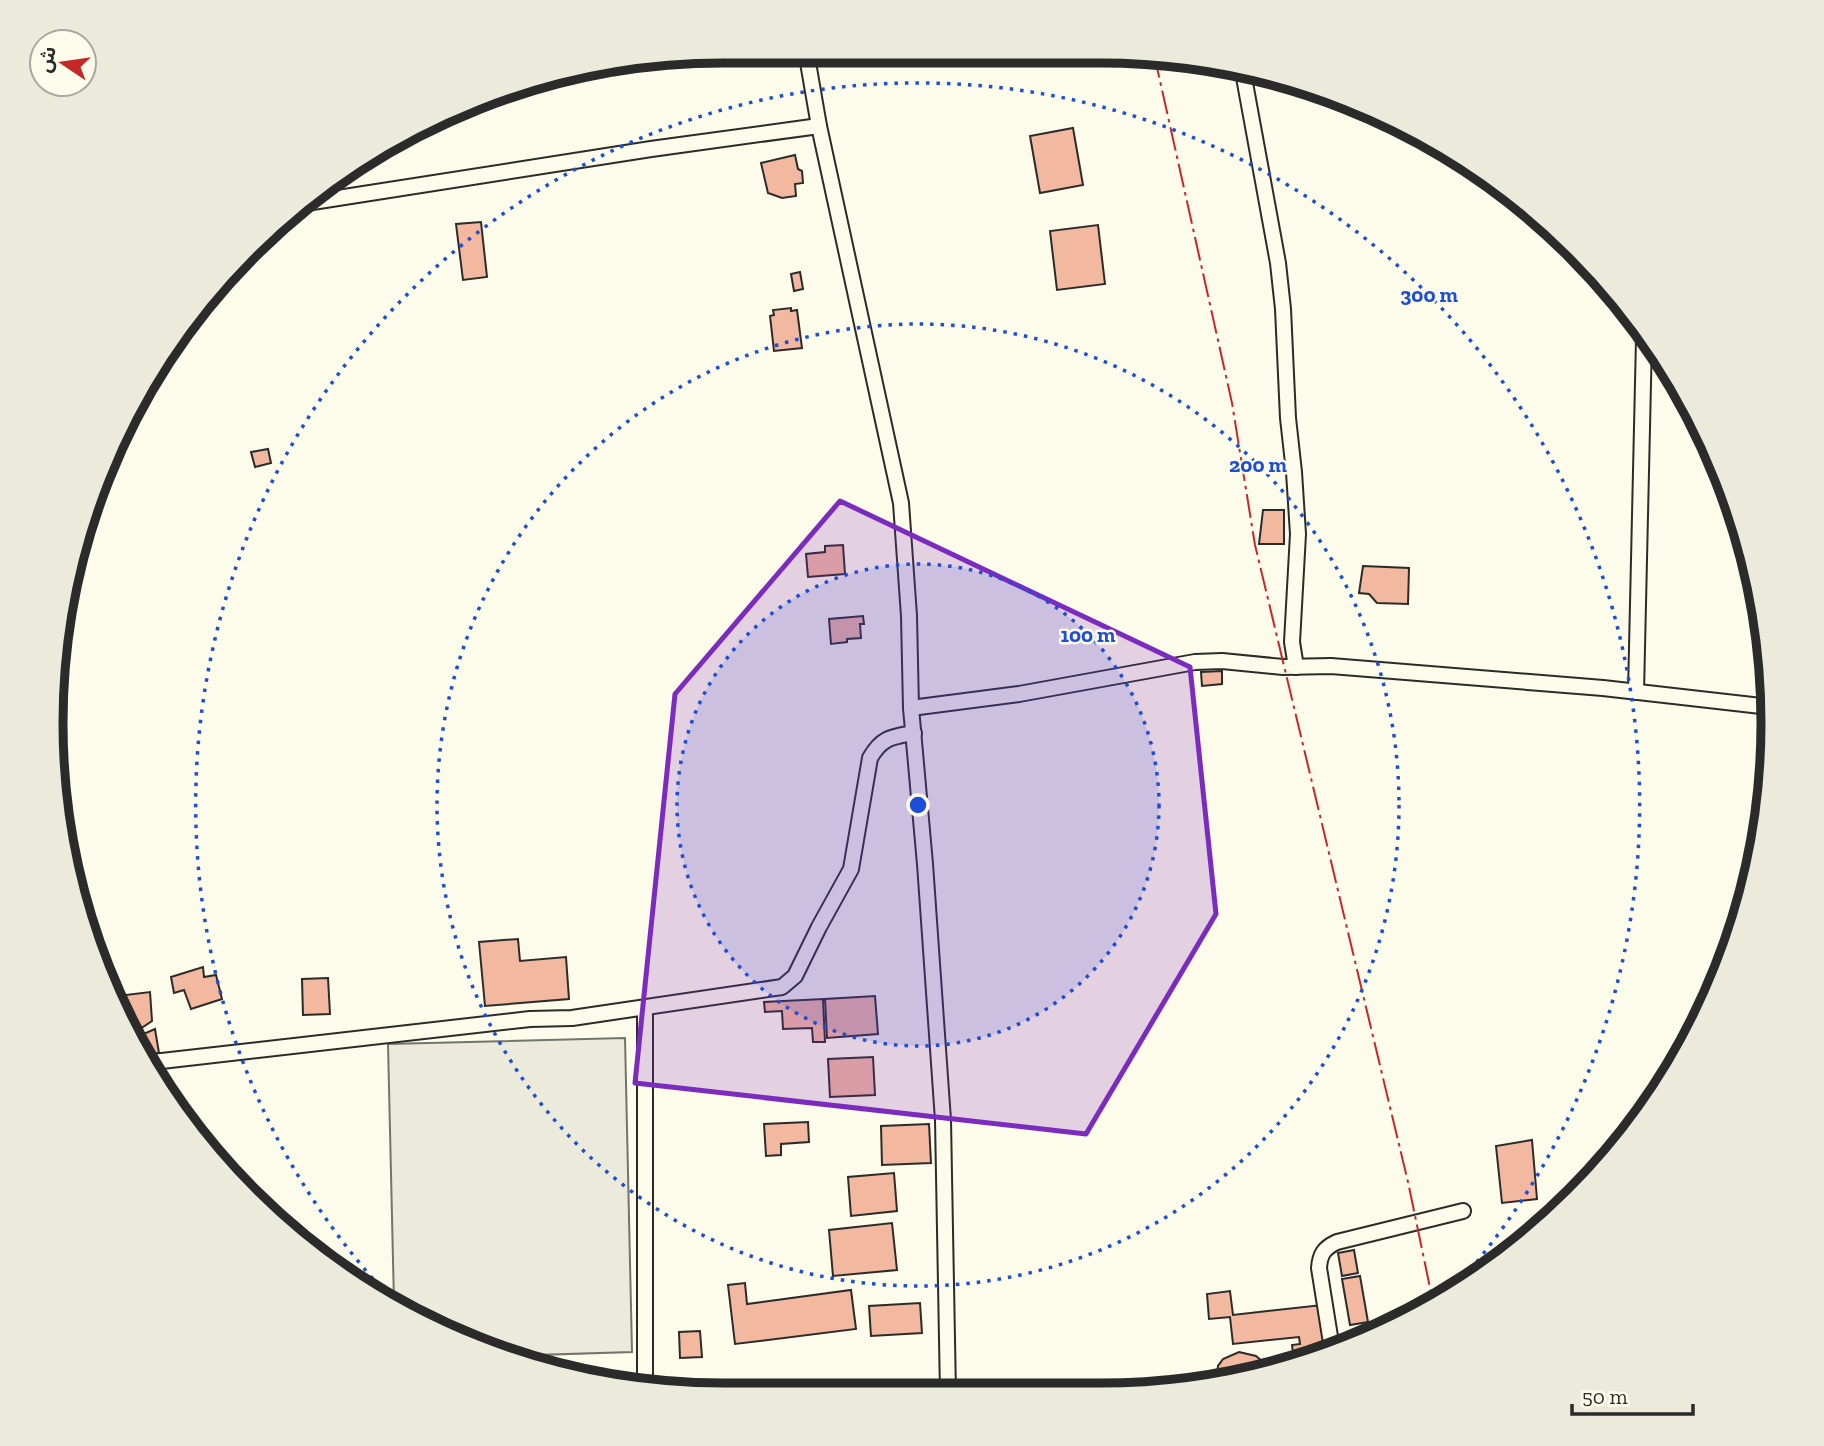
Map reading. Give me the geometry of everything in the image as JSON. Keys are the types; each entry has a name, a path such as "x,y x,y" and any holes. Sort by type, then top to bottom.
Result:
{"street":[{"path":"808,63 819,126 901,503 909,616 911,708 943,1120 948,1383"},
{"path":"1243,79 1278,263 1283,309 1288,418 1298,534 1293,642 1296,667"},
{"path":"319,201 651,149 819,126"},
{"path":"1636,692 1644,347"},
{"path":"911,708 1007,696 1195,662 1222,661 1296,667 1331,666 1636,692 1761,707"},
{"path":"156,1062 530,1019 572,1018 782,987 795,976 851,869 870,758 877,745 888,738 914,733"},
{"path":"645,1007 645,1378"},
{"path":"1331,1341 1319,1268 1320,1258 1327,1247 1464,1211"}],"highlighted area":[{"path":"840,501 1190,667 1216,914 1086,1134 635,1083 675,694"}],"shaded area":[{"path":"625,1038 632,1352 533,1355 470,1333 394,1295 388,1044"}],"building":[{"path":"1073,128 1083,185 1040,193 1030,136"},
{"path":"795,155 798,169 802,171 803,183 795,184 796,196 782,198 768,193 761,163"},
{"path":"481,222 487,277 463,280 456,224"},
{"path":"1098,225 1105,284 1057,290 1050,231"},
{"path":"800,272 803,289 794,291 791,274"},
{"path":"791,308 791,311 797,310 802,348 774,351 770,316 774,315 773,310"},
{"path":"268,449 271,463 255,467 251,452"},
{"path":"1263,510 1284,510 1284,544 1259,544"},
{"path":"843,545 845,574 808,577 806,554 825,552 825,546"},
{"path":"1363,566 1409,568 1408,604 1377,603 1369,594 1359,593"},
{"path":"863,616 864,624 860,624 861,638 831,644 829,619"},
{"path":"1222,671 1222,684 1202,686 1201,672"},
{"path":"518,939 520,961 566,957 569,999 485,1006 479,942"},
{"path":"203,967 204,977 216,975 222,999 191,1009 184,990 174,993 171,977"},
{"path":"328,978 330,1014 303,1015 302,979"},
{"path":"150,992 152,1021 139,1030 122,996"},
{"path":"875,996 878,1034 827,1038 825,999"},
{"path":"823,999 825,1042 813,1042 812,1028 783,1029 782,1011 765,1012 764,1002"},
{"path":"155,1029 159,1053 151,1053 141,1035"},
{"path":"873,1057 875,1095 830,1097 828,1059"},
{"path":"808,1122 809,1142 781,1144 781,1155 766,1156 764,1124"},
{"path":"929,1124 931,1163 882,1165 881,1126"},
{"path":"1532,1140 1537,1199 1502,1203 1496,1146"},
{"path":"894,1173 897,1211 851,1216 848,1177"},
{"path":"892,1223 897,1270 833,1276 829,1230"},
{"path":"1354,1250 1358,1273 1342,1276 1338,1253"},
{"path":"1360,1276 1368,1322 1350,1325 1342,1279"},
{"path":"745,1283 747,1304 851,1290 856,1329 735,1344 728,1285"},
{"path":"1230,1291 1233,1315 1322,1305 1326,1343 1286,1356 1286,1353 1293,1353 1292,1345 1300,1344 1299,1337 1233,1344 1230,1317 1209,1319 1207,1294"},
{"path":"920,1303 922,1333 871,1336 869,1306"},
{"path":"700,1331 702,1357 680,1358 679,1332"},
{"path":"1239,1352 1256,1356 1263,1363 1217,1372 1223,1359"}],"power":[{"path":"1157,65 1232,403 1255,545 1408,1182 1431,1295"}]}
